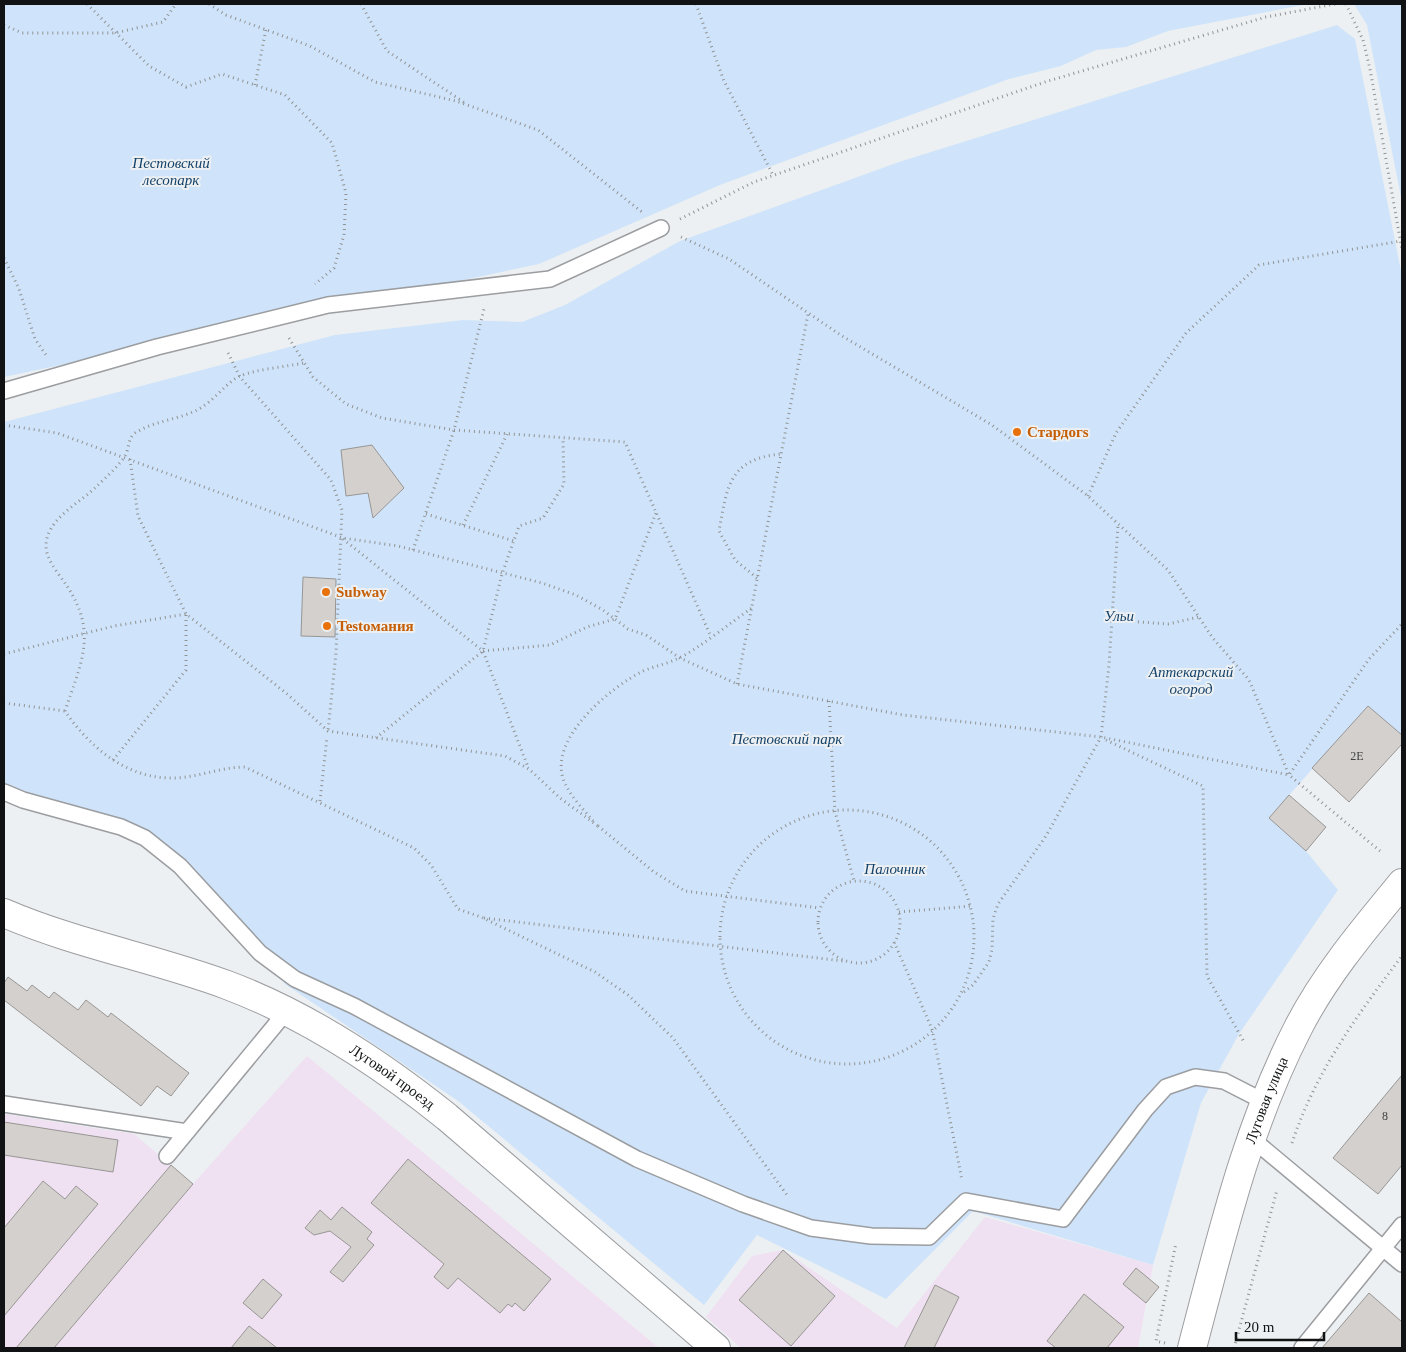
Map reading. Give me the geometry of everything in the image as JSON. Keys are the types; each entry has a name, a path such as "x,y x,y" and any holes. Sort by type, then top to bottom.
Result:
{"street":[{"name":"Луговая улица","path":"1181,1346 1250,1138 1298,1028 1340,961 1402,883"},
{"name":"Луговой проезд","path":"4,913 44,930 226,985 312,1025 410,1086 716,1348"}],"lane":[{"path":"4,391 218,332 328,305 490,288 550,279 661,228"},
{"path":"4,792 23,800 121,827 145,838 180,866 260,953 295,979 354,1006 636,1159 743,1204 811,1228 871,1236 929,1237 966,1201 1063,1219 1145,1110 1166,1087 1195,1077 1224,1081 1265,1102"},
{"path":"167,1156 286,1012"},
{"path":"4,1104 187,1132"},
{"path":"1250,1138 1402,1264"},
{"path":"1302,1348 1402,1225"}],"path":[{"path":"86,4 148,66 186,87 222,74 284,95 332,143 346,193 344,235 334,268 310,288"},
{"path":"4,25 22,33 115,33 164,22 176,4"},
{"path":"209,4 226,15 310,46 375,82 469,106 538,130 661,228 729,258 842,336 992,425 1088,496 1168,570 1212,637 1249,680 1289,775 1380,851"},
{"path":"362,4 387,51 469,106"},
{"path":"696,4 724,81 773,175"},
{"path":"661,228 754,182 1048,81 1266,17 1335,4"},
{"path":"1346,4 1363,40 1370,69 1402,250"},
{"path":"255,85 266,29"},
{"path":"1088,496 1116,433 1186,333 1259,265 1401,241"},
{"path":"4,258 19,289 35,339 51,362"},
{"path":"413,550 454,430 490,288"},
{"path":"737,684 808,314"},
{"path":"280,317 292,346 313,377 346,404 382,418 454,430 626,442 710,636"},
{"path":"218,332 240,376 331,480 342,510 343,538 336,653 328,731"},
{"path":"65,711 79,674 84,621 48,554 47,538 58,520 95,488 124,457 133,435 146,427 195,411 209,403 240,376 303,363"},
{"path":"4,425 57,433 343,538 398,546 542,583 576,595 628,629 646,635 680,658 737,684 903,715 1101,737 1289,775"},
{"path":"463,525 507,434"},
{"path":"483,651 502,574 519,526 543,518 564,484 564,438"},
{"path":"757,578 735,560 719,530 727,488 734,475 739,470 759,459 780,454"},
{"path":"130,459 138,516 186,614 286,693 328,731 492,753 516,760 529,769 560,798 598,826 654,872 685,890 820,908"},
{"path":"615,619 656,512"},
{"path":"426,514 514,541"},
{"path":"963,993 975,950 972,906 963,882 938,846 901,820 858,809 809,815 769,835 739,868 722,909 720,953 730,988 755,1025 790,1052 833,1064 856,1065 900,1054 921,1040 963,993 973,985 989,962 992,949 993,919 998,904 1046,836 1101,737 1113,620 1118,524"},
{"path":"343,538 483,651 529,769"},
{"path":"598,826 572,795 563,780 561,762 567,744 588,712 602,699 643,671 680,658 752,608"},
{"path":"4,654 84,634 186,614"},
{"path":"113,760 186,670 186,614"},
{"path":"1113,620 1168,624 1199,617"},
{"path":"376,738 483,651 550,645 593,624 615,619"},
{"path":"1289,775 1369,659 1402,624"},
{"path":"829,701 835,812 854,881"},
{"path":"4,703 65,711 78,730 98,749 113,760 143,774 169,778 202,774 228,767 245,767 320,801 414,848 431,865 458,909 481,917 596,972 628,995 674,1038 811,1228"},
{"path":"320,801 327,736"},
{"path":"1101,737 1203,786 1207,976 1244,1042"},
{"path":"481,917 843,961 867,963 880,958 894,942 898,936 900,921 899,912 893,899 883,889 870,883 854,881 838,886 827,895 820,908 817,922 822,942 831,953 843,961"},
{"path":"899,912 972,906"},
{"path":"894,942 932,1029 966,1201"},
{"path":"1234,1348 1284,1166 1302,1114 1328,1060 1360,1010 1402,956"},
{"path":"1176,1243 1156,1341 1181,1346"}],"shaded area":[{"path":"307,1056 659,1348 4,1348 4,1114 134,1134 193,1184"},
{"path":"985,1217 1153,1265 1138,1348 741,1348 706,1317 752,1256 783,1250 897,1328"}],"green space":[{"name":"Пестовский лесопарк","path":"4,4 1308,4 1168,31 1126,47 1096,50 1061,66 1009,79 720,185 539,264 4,377"},
{"path":"1354,4 1402,4 1402,202 1367,25"},
{"name":"Пестовский парк","path":"1337,25 1355,39 1402,276 1402,735 1368,706 1269,818 1306,851 1338,890 1239,1034 1201,1103 1153,1265 973,1211 886,1299 757,1235 704,1305 458,1101 285,984 209,890 146,836 4,788 4,422 335,335 463,320 522,322 565,305 680,241 899,162"}],"building":[{"path":"372,445 404,488 373,518 368,493 346,496 341,450"},
{"path":"303,577 336,579 335,637 301,636"},
{"path":"1368,706 1402,735 1402,744 1349,802 1312,768"},
{"path":"1289,795 1326,827 1306,851 1269,818"},
{"path":"8,977 27,991 32,985 49,998 54,992 78,1010 86,1000 108,1017 111,1013 189,1073 171,1096 157,1086 141,1106 4,1000 4,983"},
{"path":"1402,1075 1402,1165 1378,1194 1333,1158"},
{"path":"4,1122 118,1140 113,1172 4,1155"},
{"path":"408,1159 551,1279 524,1311 515,1303 512,1307 508,1304 500,1313 458,1278 448,1289 434,1277 444,1264 371,1203"},
{"path":"171,1165 193,1184 54,1348 16,1348"},
{"path":"43,1181 65,1199 76,1186 98,1204 4,1316 4,1228"},
{"path":"342,1207 372,1232 367,1239 374,1245 343,1282 330,1272 351,1247 330,1231 314,1235 305,1228 320,1210 331,1220"},
{"path":"783,1250 835,1296 791,1346 739,1300"},
{"path":"1136,1268 1159,1287 1146,1303 1123,1284"},
{"path":"263,1279 282,1295 262,1319 243,1303"},
{"path":"935,1285 959,1297 934,1348 904,1348"},
{"path":"1369,1293 1402,1322 1402,1348 1322,1348"},
{"path":"1084,1294 1124,1327 1107,1348 1056,1348 1047,1341"},
{"path":"249,1326 277,1348 231,1348"}],"place":[{"name":"Стардогs","path":"1017,432"},
{"name":"Subway","path":"326,592"},
{"name":"Testoмания","path":"327,626"}],"park label":[{"name":"Ульи","path":"1119,616"},
{"name":"Аптекарский огород","path":"1191,680"},
{"name":"Палочник","path":"895,869"}]}
